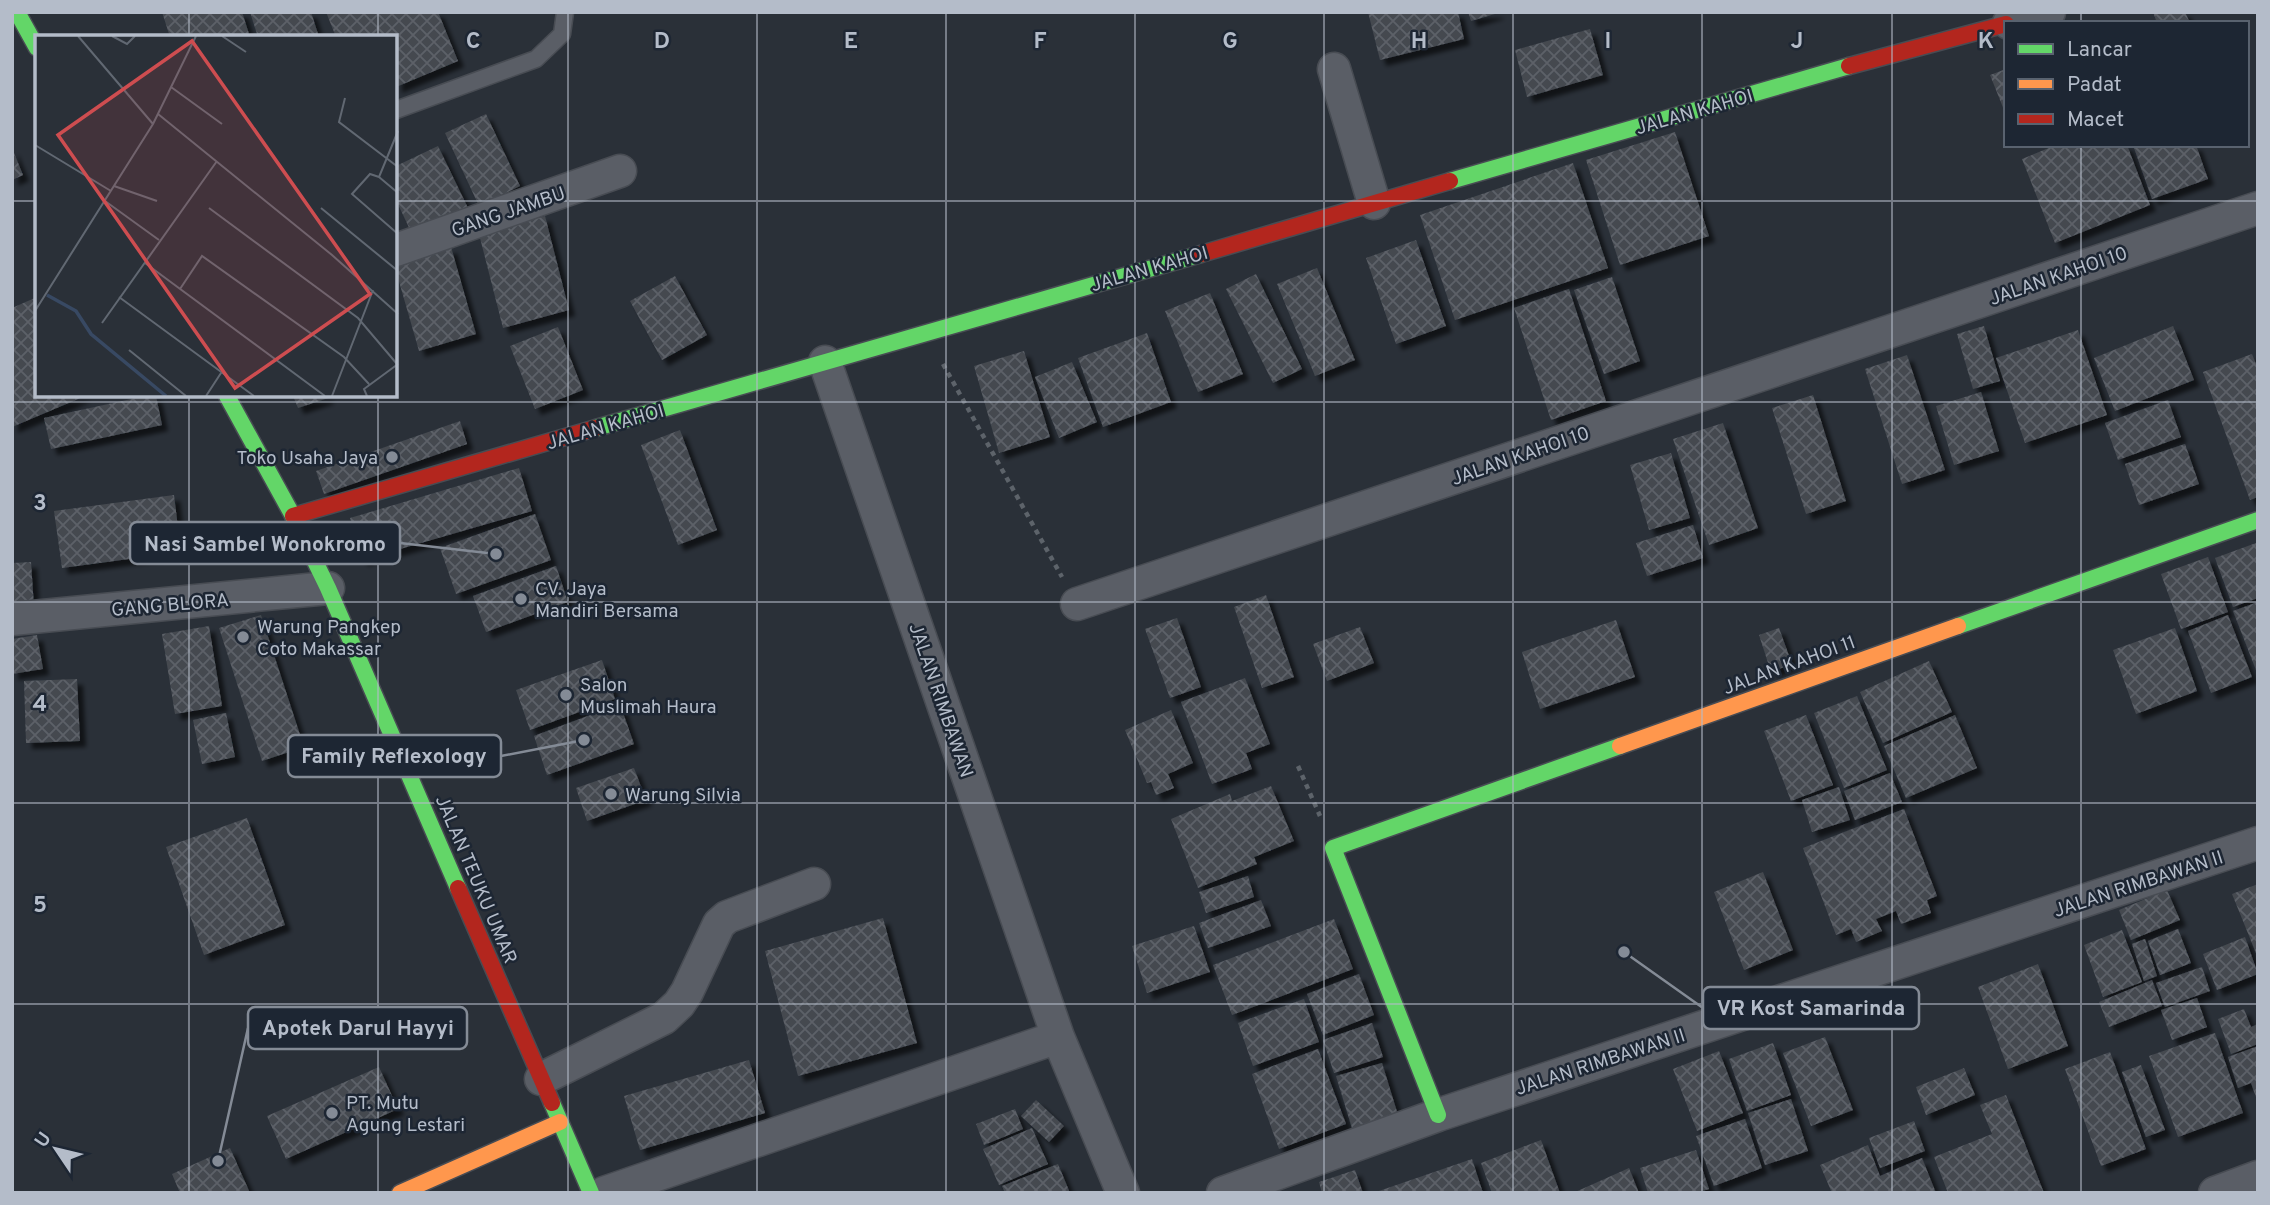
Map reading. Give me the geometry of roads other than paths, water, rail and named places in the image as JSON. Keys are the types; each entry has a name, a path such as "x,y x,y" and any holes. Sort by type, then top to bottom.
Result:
{"street":[{"name":"JALAN KAHOI","path":"2015,21 2049,12"},
{"path":"17,18 35,45"},
{"name":"JALAN KAHOI","path":"293,516 1877,58 2004,24"},
{"path":"1334,69 1374,203"},
{"name":"GANG JAMBU","path":"397,250 620,171"},
{"name":"JALAN KAHOI 10","path":"1077,604 2258,208"},
{"name":"JALAN RIMBAWAN","path":"825,362 1058,1037 1123,1193"},
{"name":"JALAN TEUKU UMAR","path":"228,397 293,516 328,588 591,1193"},
{"name":"JALAN KAHOI 11","path":"1438,1115 1333,848 2258,520"},
{"name":"GANG BLORA","path":"12,619 328,588"},
{"name":"JALAN RIMBAWAN II","path":"1223,1193 1438,1115 2258,844"},
{"path":"541,1079 664,1018 687,992 715,930 727,917 814,884"},
{"path":"604,1193 1058,1037"},
{"path":"400,1193 560,1122"},
{"path":"2215,1193 2258,1177"}],"lane":[{"path":"397,110 536,59 562,34 565,12"}],"place":[{"name":"Toko Usaha Jaya","path":"392,457"},
{"name":"Nasi Sambel Wonokromo","path":"496,554"},
{"name":"CV. Jaya Mandiri Bersama","path":"521,599"},
{"name":"Warung Pangkep Coto Makassar","path":"243,637"},
{"name":"Salon Muslimah Haura","path":"566,695"},
{"name":"Family Reflexology","path":"584,740"},
{"name":"Warung Silvia","path":"611,794"},
{"name":"VR Kost Samarinda","path":"1624,952"},
{"name":"PT. Mutu Agung Lestari","path":"332,1113"},
{"name":"Apotek Darul Hayyi","path":"218,1161"}]}
